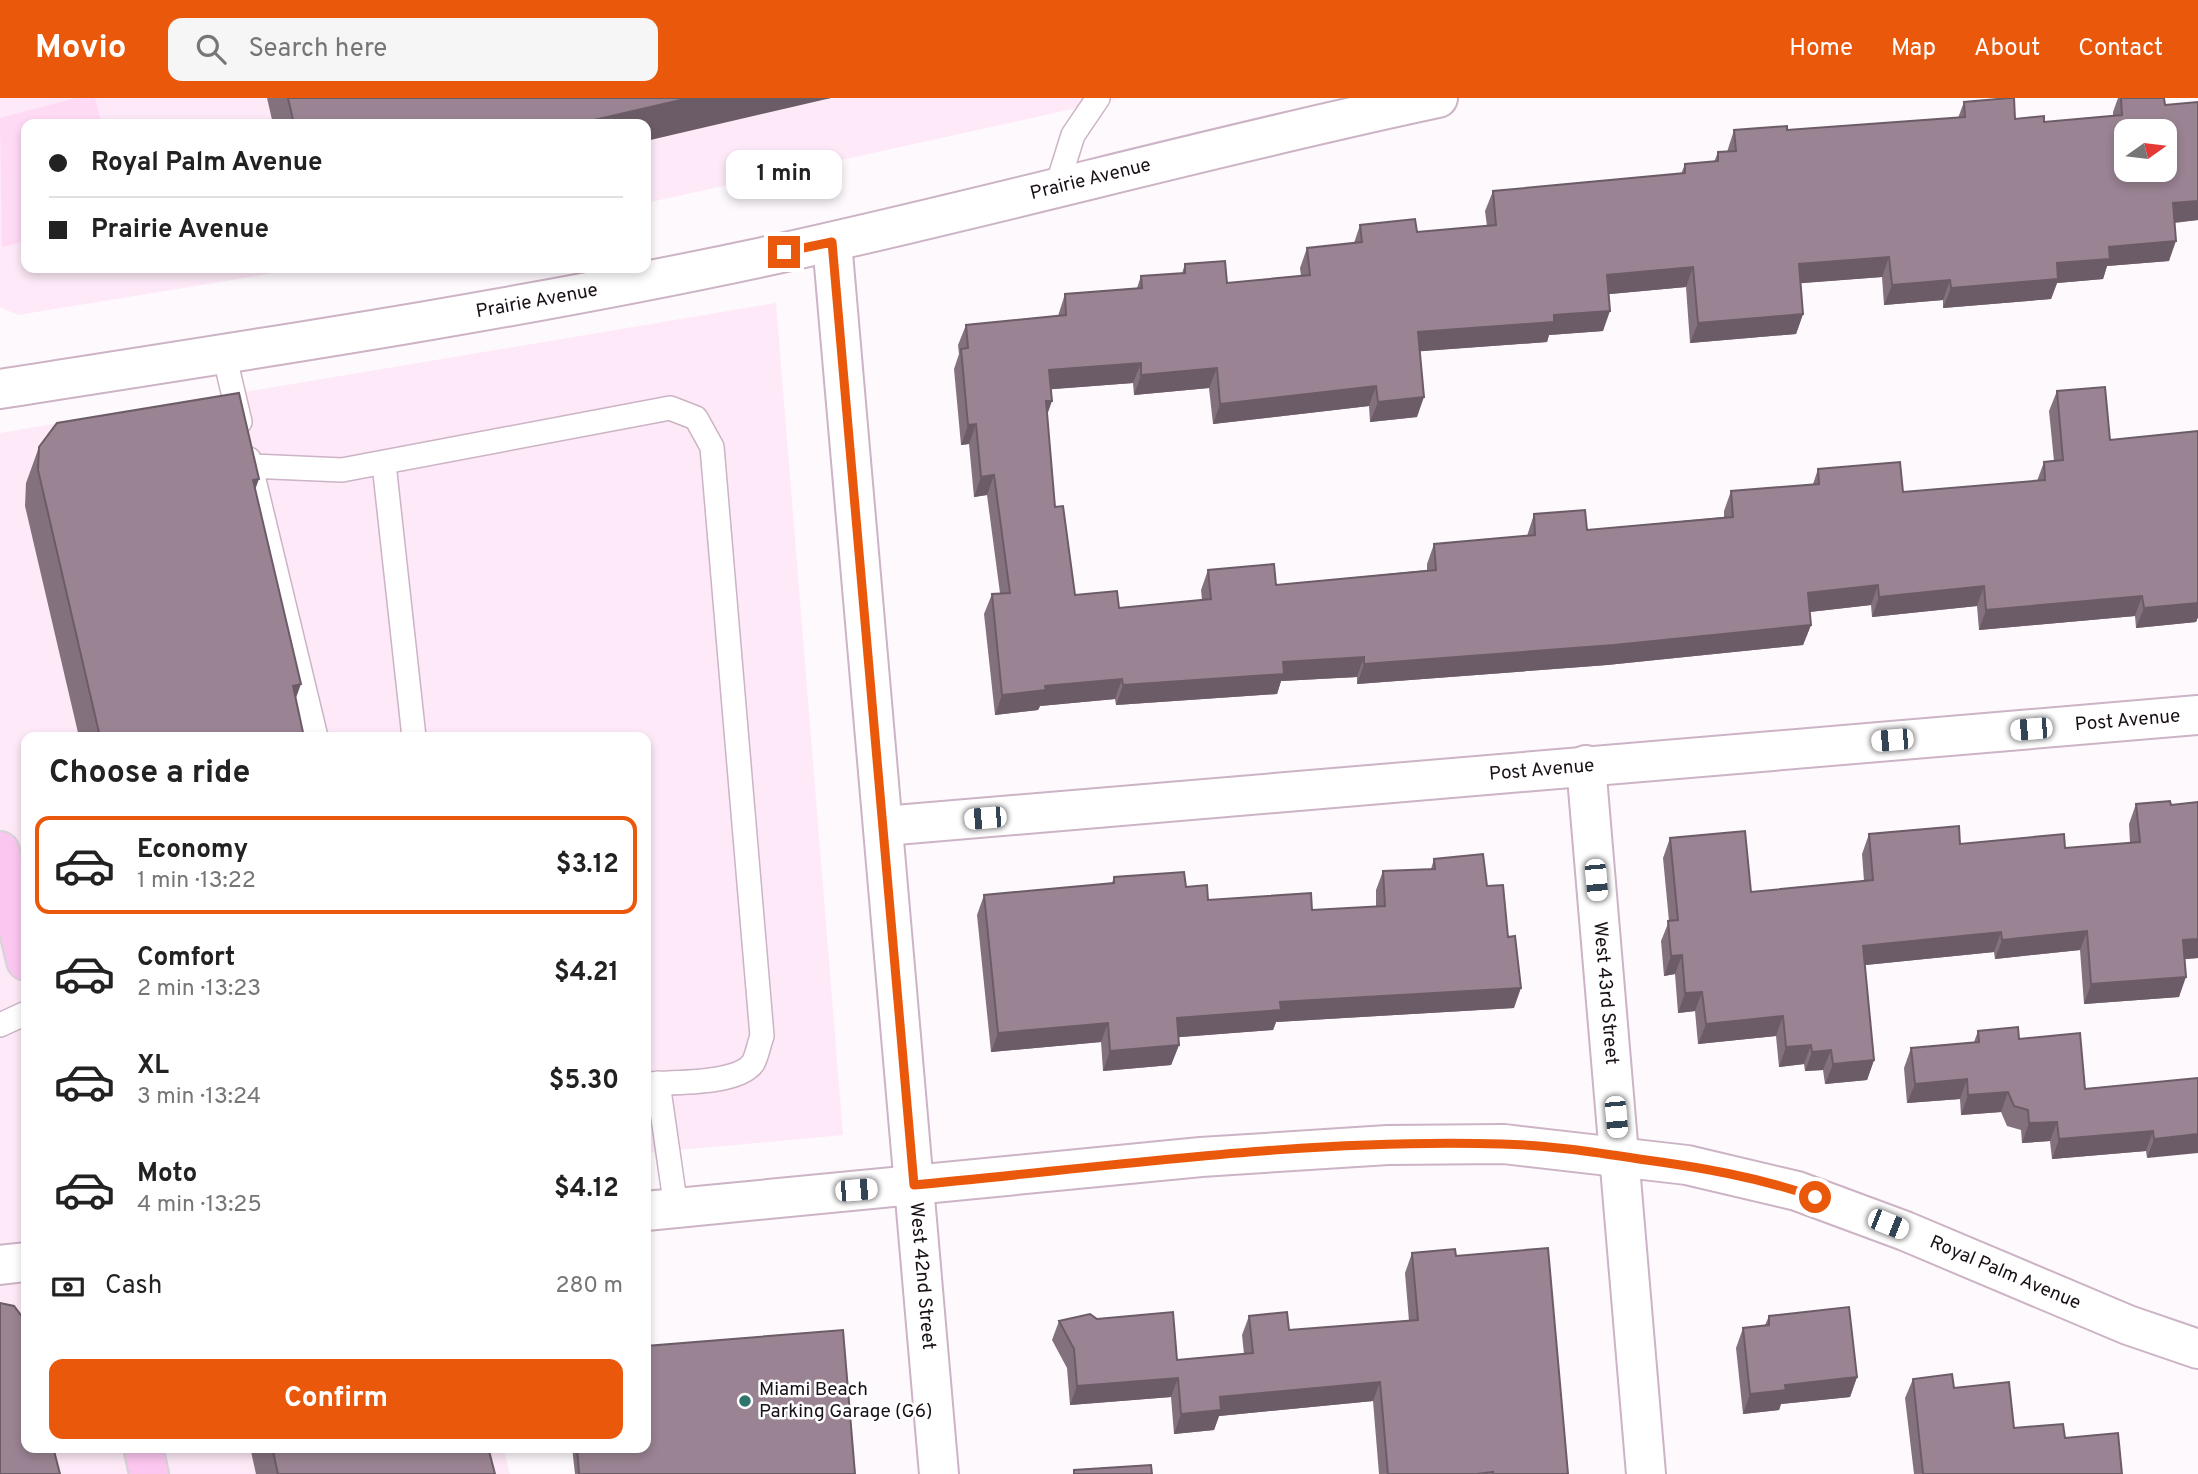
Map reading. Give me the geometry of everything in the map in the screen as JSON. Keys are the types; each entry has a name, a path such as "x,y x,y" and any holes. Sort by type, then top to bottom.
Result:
{"main road":[{"path":"0,851 21,940"},
{"path":"144,1453 149,1474"}],"street":[{"name":"Prairie Avenue","path":"0,389 540,300 832,242 1057,186 1438,98"},
{"name":"West 42nd Street","path":"832,242 939,1474"},
{"name":"Post Avenue","path":"884,826 2198,715"},
{"name":"West 43rd Street","path":"1586,765 1646,1474"},
{"name":"Royal Palm Avenue","path":"661,1210 1201,1157 1388,1145 1504,1144 1619,1156 1723,1172 1797,1191 1895,1227 2129,1325 2198,1349"},
{"path":"0,1265 21,1263"}],"lane":[{"path":"1057,186 1073,135 1098,98"},
{"path":"224,354 315,732"},
{"path":"251,466 342,470 670,408 696,418 712,447 762,1036 753,1063 738,1074 719,1079 652,1084 661,1210"},
{"path":"384,464 413,732"},
{"path":"0,1025 21,1015"}],"shaded area":[{"path":"0,98 1122,98 651,202 651,119 21,119 21,273 274,273 18,315 0,307"},
{"path":"76,98 95,98 101,119 21,119 21,242 2,247 0,118"},
{"path":"776,303 843,1135 651,1153 651,732 21,732 21,1453 505,1453 510,1474 0,1474 0,433"}],"building":[{"path":"288,98 689,98 599,119 293,119"},
{"path":"2014,98 2015,119 2044,116 2044,122 2122,115 2121,98 2164,98 2165,105 2198,102 2198,201 2173,203 2176,241 2109,247 2110,259 2057,263 2058,279 1951,288 1950,280 1892,285 1889,257 1799,264 1803,314 1698,323 1693,267 1607,275 1610,311 1554,315 1554,322 1418,332 1424,397 1378,402 1376,386 1220,404 1217,368 1141,375 1141,363 1049,370 1052,401 1046,401 1055,507 1063,506 1075,595 1117,591 1119,608 1211,599 1208,570 1274,564 1276,585 1436,570 1434,544 1535,535 1534,514 1585,510 1587,530 1733,517 1731,491 1819,484 1818,469 1900,462 1903,492 2045,480 2044,462 2063,460 2057,391 2105,387 2110,440 2198,431 2198,603 2144,608 2142,596 1986,610 1984,586 1879,597 1878,585 1808,593 1811,625 1614,645 1364,664 1364,657 1283,662 1284,674 1123,685 1122,679 1045,686 1046,690 1002,695 992,594 1010,593 994,475 981,477 976,424 968,425 961,349 968,348 966,325 1066,315 1065,294 1142,288 1141,276 1185,273 1185,264 1225,261 1227,283 1310,275 1307,248 1362,242 1360,225 1415,219 1417,232 1496,225 1493,191 1685,173 1685,164 1718,161 1718,152 1736,151 1734,130 1787,126 1787,130 1965,117 1964,102"},
{"path":"239,393 259,479 253,480 301,684 293,686 303,732 99,732 38,470 39,447 57,423"},
{"path":"2170,801 2171,805 2198,802 2198,939 2183,940 2186,977 2091,984 2087,931 2002,940 2001,932 1863,946 1874,1060 1833,1064 1831,1050 1812,1052 1811,1045 1786,1047 1783,1016 1706,1024 1702,992 1685,993 1682,955 1671,956 1668,921 1678,920 1670,838 1745,831 1751,892 1873,880 1869,834 1959,826 1960,844 2064,834 2065,848 2140,842 2136,804"},
{"path":"1483,854 1487,886 1503,885 1508,937 1515,936 1521,988 1280,1002 1281,1010 1177,1018 1179,1045 1110,1051 1108,1023 998,1033 984,895 1114,883 1114,877 1184,872 1186,887 1207,885 1208,900 1311,893 1312,910 1385,906 1383,871 1435,869 1434,859"},
{"path":"2018,1027 2019,1039 2080,1033 2085,1089 2198,1078 2198,1134 2154,1139 2153,1131 2059,1139 2057,1122 2029,1123 2028,1110 2014,1106 2008,1092 1968,1095 1967,1079 1915,1084 1911,1048 1979,1042 1978,1031"},
{"path":"1548,1248 1568,1474 1388,1474 1380,1382 1220,1397 1221,1410 1181,1414 1178,1378 1077,1386 1074,1349 1059,1321 1090,1314 1097,1319 1173,1312 1177,1360 1253,1353 1249,1316 1287,1312 1289,1330 1418,1320 1412,1253 1455,1249 1456,1256"},
{"path":"0,1303 14,1306 21,1315 21,1453 55,1453 60,1474 0,1474"},
{"path":"1849,1307 1857,1377 1785,1385 1786,1390 1750,1394 1743,1328 1769,1325 1769,1316"},
{"name":"Miami Beach Parking Garage (G6)","path":"843,1330 855,1474 579,1474 577,1453 651,1453 651,1346"},
{"path":"1952,1374 1954,1388 2009,1382 2014,1428 2063,1424 2065,1438 2118,1433 2122,1474 1923,1474 1913,1379"},
{"path":"273,1453 490,1453 495,1474 278,1474"},
{"path":"1151,1465 1152,1474 1074,1474 1074,1470"}],"place":[{"name":"Miami Beach Parking Garage (G6)","path":"745,1401"}],"route":[{"path":"784,252 832,242 914,1185 1201,1157 1388,1145 1504,1144 1569,1149 1687,1166 1746,1177 1815,1197"}]}
